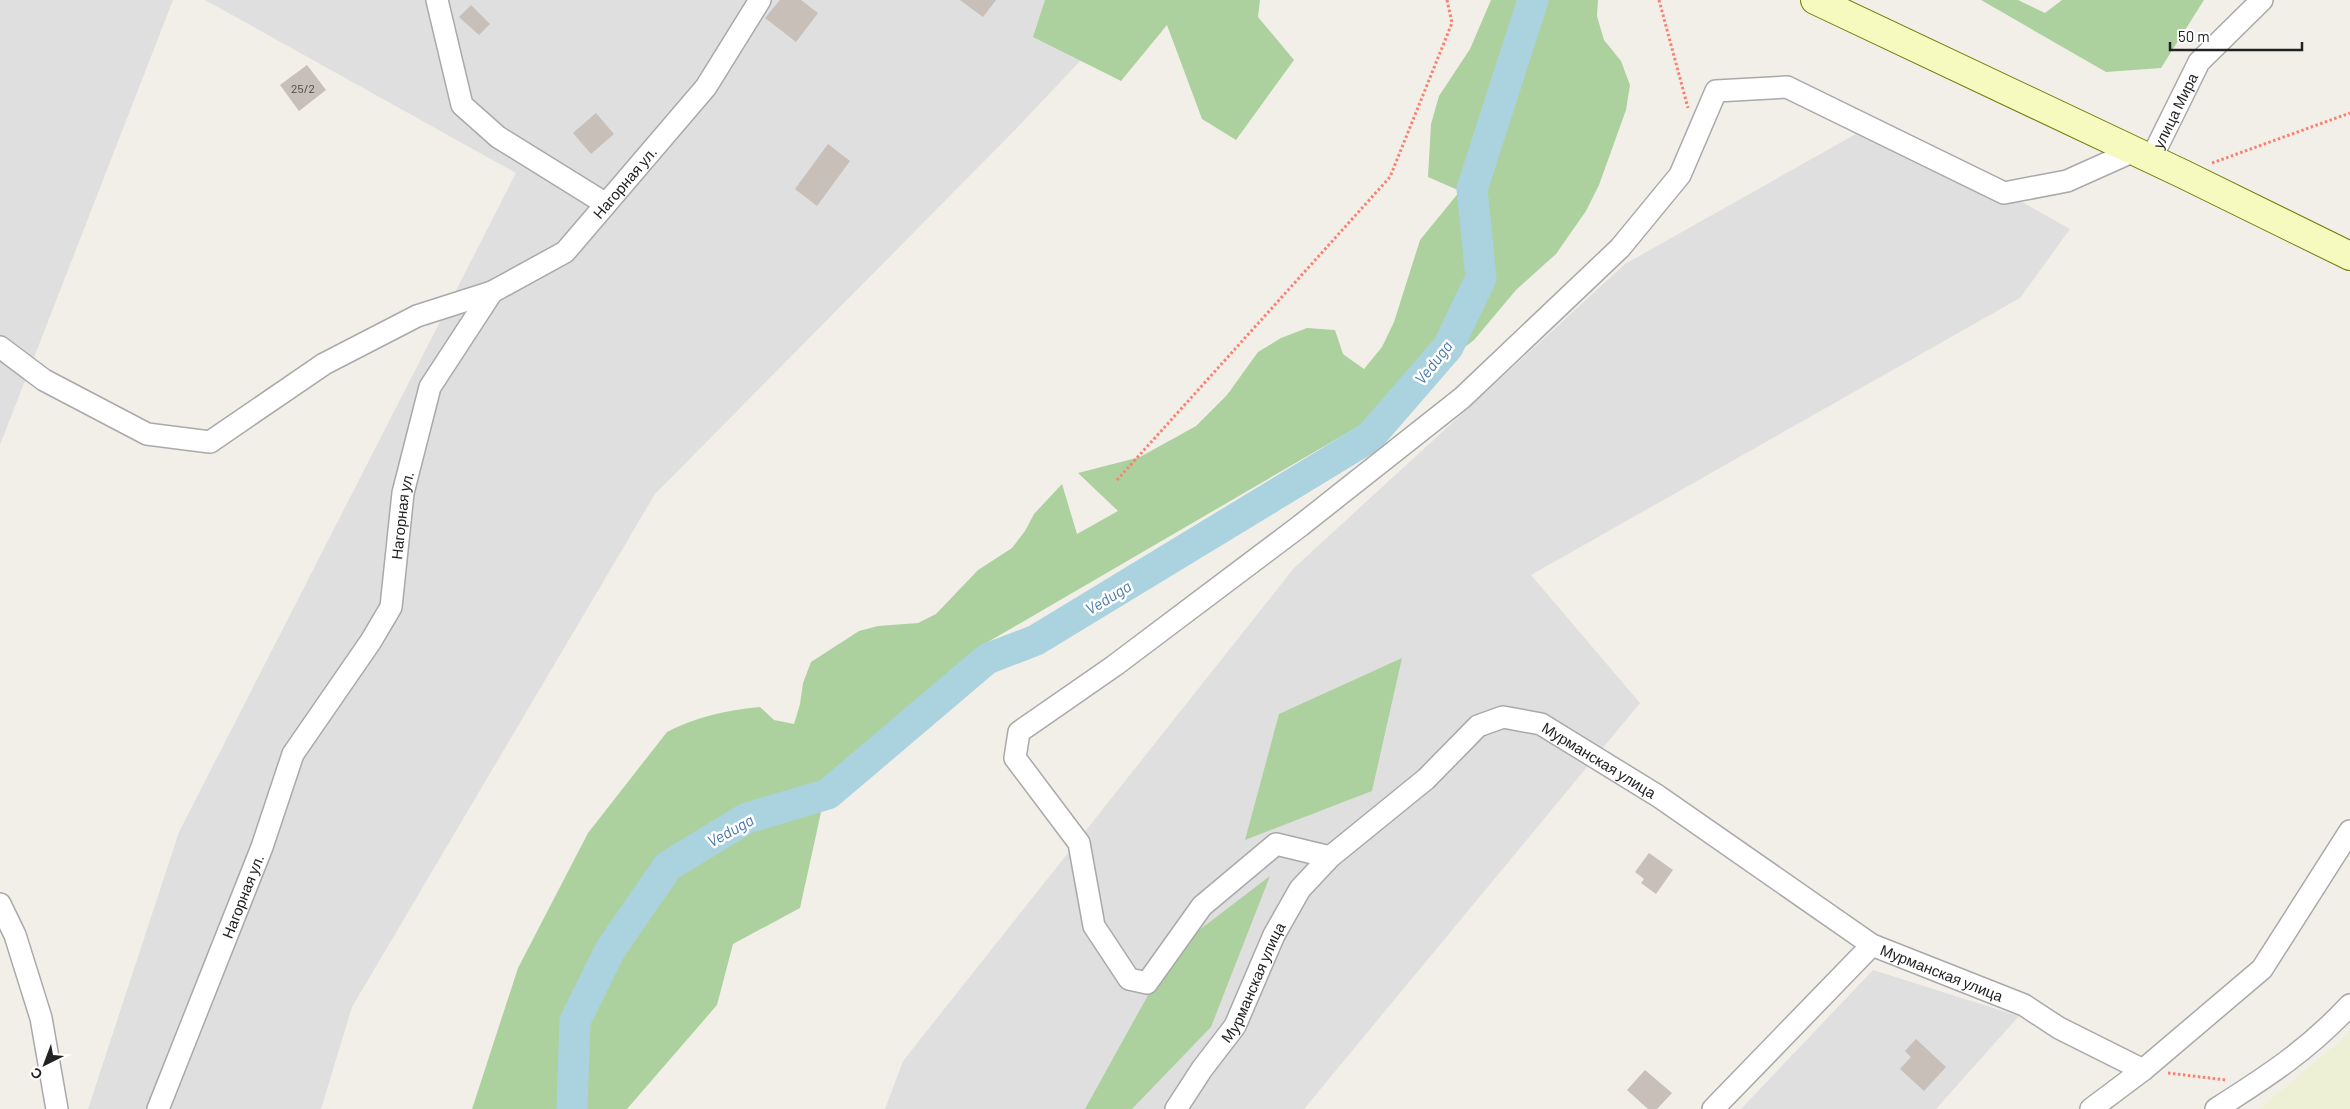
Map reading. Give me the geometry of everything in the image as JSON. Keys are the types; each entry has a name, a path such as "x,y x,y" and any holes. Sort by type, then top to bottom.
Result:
{"main road":[{"path":"1815,0 2183,174 2350,256"}],"street":[{"path":"437,0 462,105 498,138 606,204"},
{"name":"Нагорная ул.","path":"158,1109 262,847 293,754 371,641 391,608 403,493 430,386 492,292 565,252 706,87 760,0"},
{"name":"улица Мира","path":"2142,155 2199,62 2262,0"},
{"path":"1330,857 1276,844 1202,906 1147,983 1129,979 1094,926 1079,843 1015,758 1019,732 1114,666 1285,538 1462,398 1620,248 1680,176 1716,91 1787,88 2004,193 2067,181 2142,155"},
{"path":"0,348 44,380 147,434 210,442 324,364 417,316 492,292"},
{"name":"Мурманская улица","path":"1176,1109 1202,1069 1235,1026 1274,935 1300,889 1330,857 1426,779 1478,726 1503,717 1541,724 1658,796 1872,945 2024,1005 2059,1028 2143,1070"},
{"path":"2091,1109 2143,1070 2262,969 2350,831"},
{"path":"0,904 15,935 41,1018 57,1109"},
{"path":"1713,1109 1872,945"},
{"path":"2216,1109 2276,1072 2322,1035 2350,1005"}],"path":[{"path":"1117,480 1390,177 1452,23 1447,0"},
{"path":"1659,0 1696,135"},
{"path":"2183,174 2350,113"},
{"path":"2143,1070 2257,1084"}],"shaded area":[{"path":"0,0 173,0 0,445"},
{"path":"205,0 1138,0 1012,133 655,494 352,1007 321,1109 88,1109 179,832 516,173"},
{"path":"1879,121 2070,229 2020,298 1531,575 1640,703 1304,1109 885,1109 903,1061 1294,568 1625,264"},
{"path":"1873,970 2019,1016 1936,1109 1741,1109"}],"green space":[{"path":"1045,0 1260,0 1258,17 1294,60 1236,140 1202,119 1167,25 1121,81 1033,37"},
{"path":"1491,0 1598,0 1597,16 1604,40 1621,61 1630,85 1626,110 1599,185 1586,211 1556,254 1516,290 1474,340 1366,422 981,646 829,776 800,908 733,944 717,1005 627,1109 472,1109 518,968 588,833 667,732 689,722 712,715 760,707 774,720 794,724 800,704 803,683 811,662 859,631 878,626 918,623 936,614 978,570 1012,548 1025,531 1034,514 1062,484 1077,534 1118,511 1078,473 1140,457 1196,426 1227,395 1258,352 1281,338 1307,328 1335,330 1343,354 1364,369 1382,347 1394,322 1420,240 1460,191 1428,177 1431,124 1439,96 1470,49"},
{"path":"1981,0 2018,0 2045,13 2062,0 2204,0 2161,68 2106,72"},
{"path":"1402,658 1372,791 1245,840 1279,714"},
{"path":"1270,876 1211,1027 1132,1109 1085,1109 1173,950"},
{"path":"2350,1030 2350,1109 2259,1109 2342,1039"}],"building":[{"path":"780,0 801,0 818,13 796,42 765,18"},
{"path":"960,0 996,0 983,17"},
{"path":"471,5 490,24 479,35 459,17"},
{"path":"307,65 326,90 299,111 280,85"},
{"path":"596,113 614,134 591,154 573,133"},
{"path":"828,144 850,161 817,206 795,189"},
{"path":"1649,853 1673,870 1656,894 1641,883 1644,879 1635,872"},
{"path":"1916,1039 1946,1067 1924,1091 1900,1069 1911,1057 1905,1051"},
{"path":"1645,1070 1672,1093 1657,1109 1648,1109 1627,1090"}],"waterway":[{"name":"Veduga","path":"572,1109 575,1021 610,950 668,866 747,818 828,794 987,659 1036,640 1370,437 1448,347 1481,278 1472,189 1533,0"}]}
